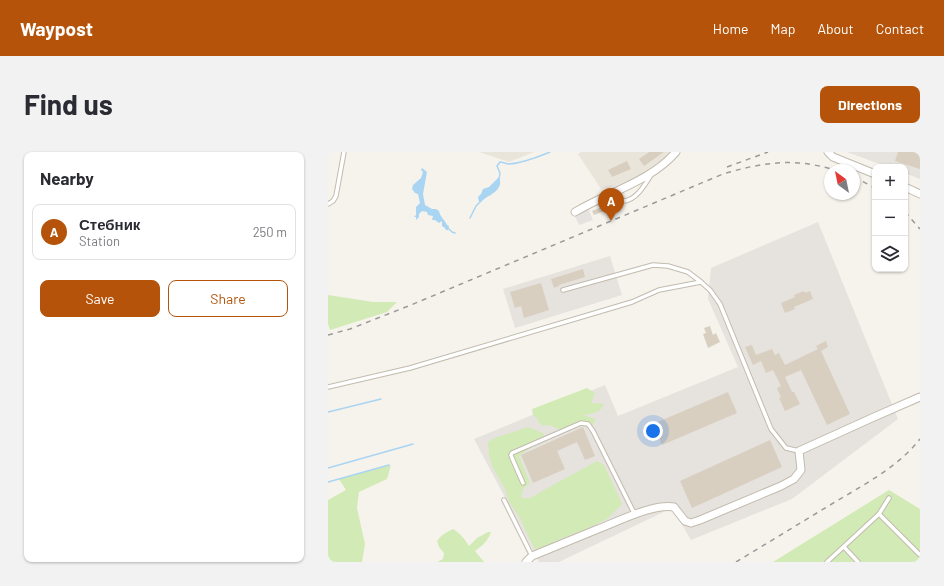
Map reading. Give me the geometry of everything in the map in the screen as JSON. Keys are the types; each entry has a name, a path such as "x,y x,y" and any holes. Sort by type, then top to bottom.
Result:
{"street":[{"path":"575,212 653,172 676,152"},
{"path":"828,152 833,157 872,173"},
{"path":"908,188 920,194"},
{"path":"526,562 532,556 637,513 668,506 674,507 685,521 691,523 700,520 781,486 794,479 801,470 799,451 920,397"}],"lane":[{"path":"328,204 333,201 336,196 344,152"},
{"path":"612,193 622,201 633,198 644,186 653,172"},
{"path":"564,290 653,265 668,266 688,272 710,290 720,304 771,429 786,448 799,451"},
{"path":"328,387 410,368 632,302 659,290 701,282"},
{"path":"523,483 512,458 512,453 580,423 588,424 593,431 633,511 637,513"},
{"path":"827,562 879,514 890,498"},
{"path":"504,500 532,556"},
{"path":"879,514 920,555"},
{"path":"844,547 858,562"}],"shaded area":[{"path":"479,152 534,152 509,162"},
{"path":"581,152 673,152 669,157 639,176 615,186 601,189 578,154"},
{"path":"847,152 920,152 920,179 908,174 908,164 880,164"},
{"path":"588,208 593,220 579,225 574,214"},
{"path":"818,222 898,419 792,499 691,540 672,508 559,562 539,562 474,439 605,385 618,416 738,367 708,299 711,268"},
{"path":"610,256 622,295 515,328 503,289"}],"green space":[{"path":"328,295 373,302 397,302 387,312 330,330 328,324"},
{"path":"587,388 595,393 591,403 604,404 598,411 583,415 596,419 591,428 574,423 562,431 550,425 543,426 533,415 532,409"},
{"path":"528,427 543,433 545,438 519,456 530,483 523,489 521,498 531,498 597,461 604,465 622,504 607,519 544,547 535,549 520,518 509,502 505,489 492,466 488,442 495,438"},
{"path":"391,465 387,479 359,492 357,508 365,544 362,562 328,562 328,500 346,490 339,479"},
{"path":"889,490 920,509 920,562 773,562"},
{"path":"453,529 462,536 469,546 477,538 491,532 484,543 475,551 484,562 437,562 443,559 444,553 439,547 437,541 442,535"}],"water":[{"path":"422,168 427,172 423,194 425,205 439,211 441,217 449,226 448,230 442,226 442,221 439,223 432,220 433,216 428,215 427,212 422,211 416,220 416,217 414,217 416,215 416,207 420,203 418,194 412,189 413,185 421,178 423,172 421,170"},
{"path":"499,177 500,186 479,202 478,197 483,189 489,187"}],"building":[{"path":"649,152 664,152 644,166 639,159"},
{"path":"898,152 920,152 920,169 895,161"},
{"path":"627,161 631,169 612,177 608,170"},
{"path":"616,201 619,205 594,215 592,211"},
{"path":"583,269 585,277 554,288 551,279"},
{"path":"541,283 549,310 524,318 521,306 515,308 510,292"},
{"path":"804,291 805,293 810,291 813,299 794,307 795,309 785,313 781,303"},
{"path":"710,326 713,335 716,333 720,342 708,348 703,334 706,333 704,328"},
{"path":"826,341 828,347 821,351 850,414 827,425 801,370 785,377 800,404 785,411 779,398 781,398 777,388 781,386 773,370 766,373 761,361 753,365 745,347 752,345 756,355 772,349 775,355 779,353 785,365 818,349 816,346"},
{"path":"728,392 737,413 662,445 653,424"},
{"path":"583,427 595,456 585,460 577,442 557,451 565,469 533,483 521,455"},
{"path":"770,440 782,467 692,508 680,481"}],"waterway":[{"path":"499,179 500,173 497,166 500,162 509,164 520,162 550,152"},
{"path":"470,218 476,206 485,197"},
{"path":"447,227 455,233"},
{"path":"328,412 381,399"},
{"path":"328,468 413,444"},
{"path":"328,482 389,465"}],"railway":[{"path":"727,167 768,152"},
{"path":"328,335 350,329 411,305 723,174 746,168 779,163 802,163 824,167"},
{"path":"860,180 872,186"},
{"path":"908,215 920,229"},
{"path":"736,562 880,474 902,458 920,439"}],"place":[{"name":"Стебник","path":"611,221"}]}
